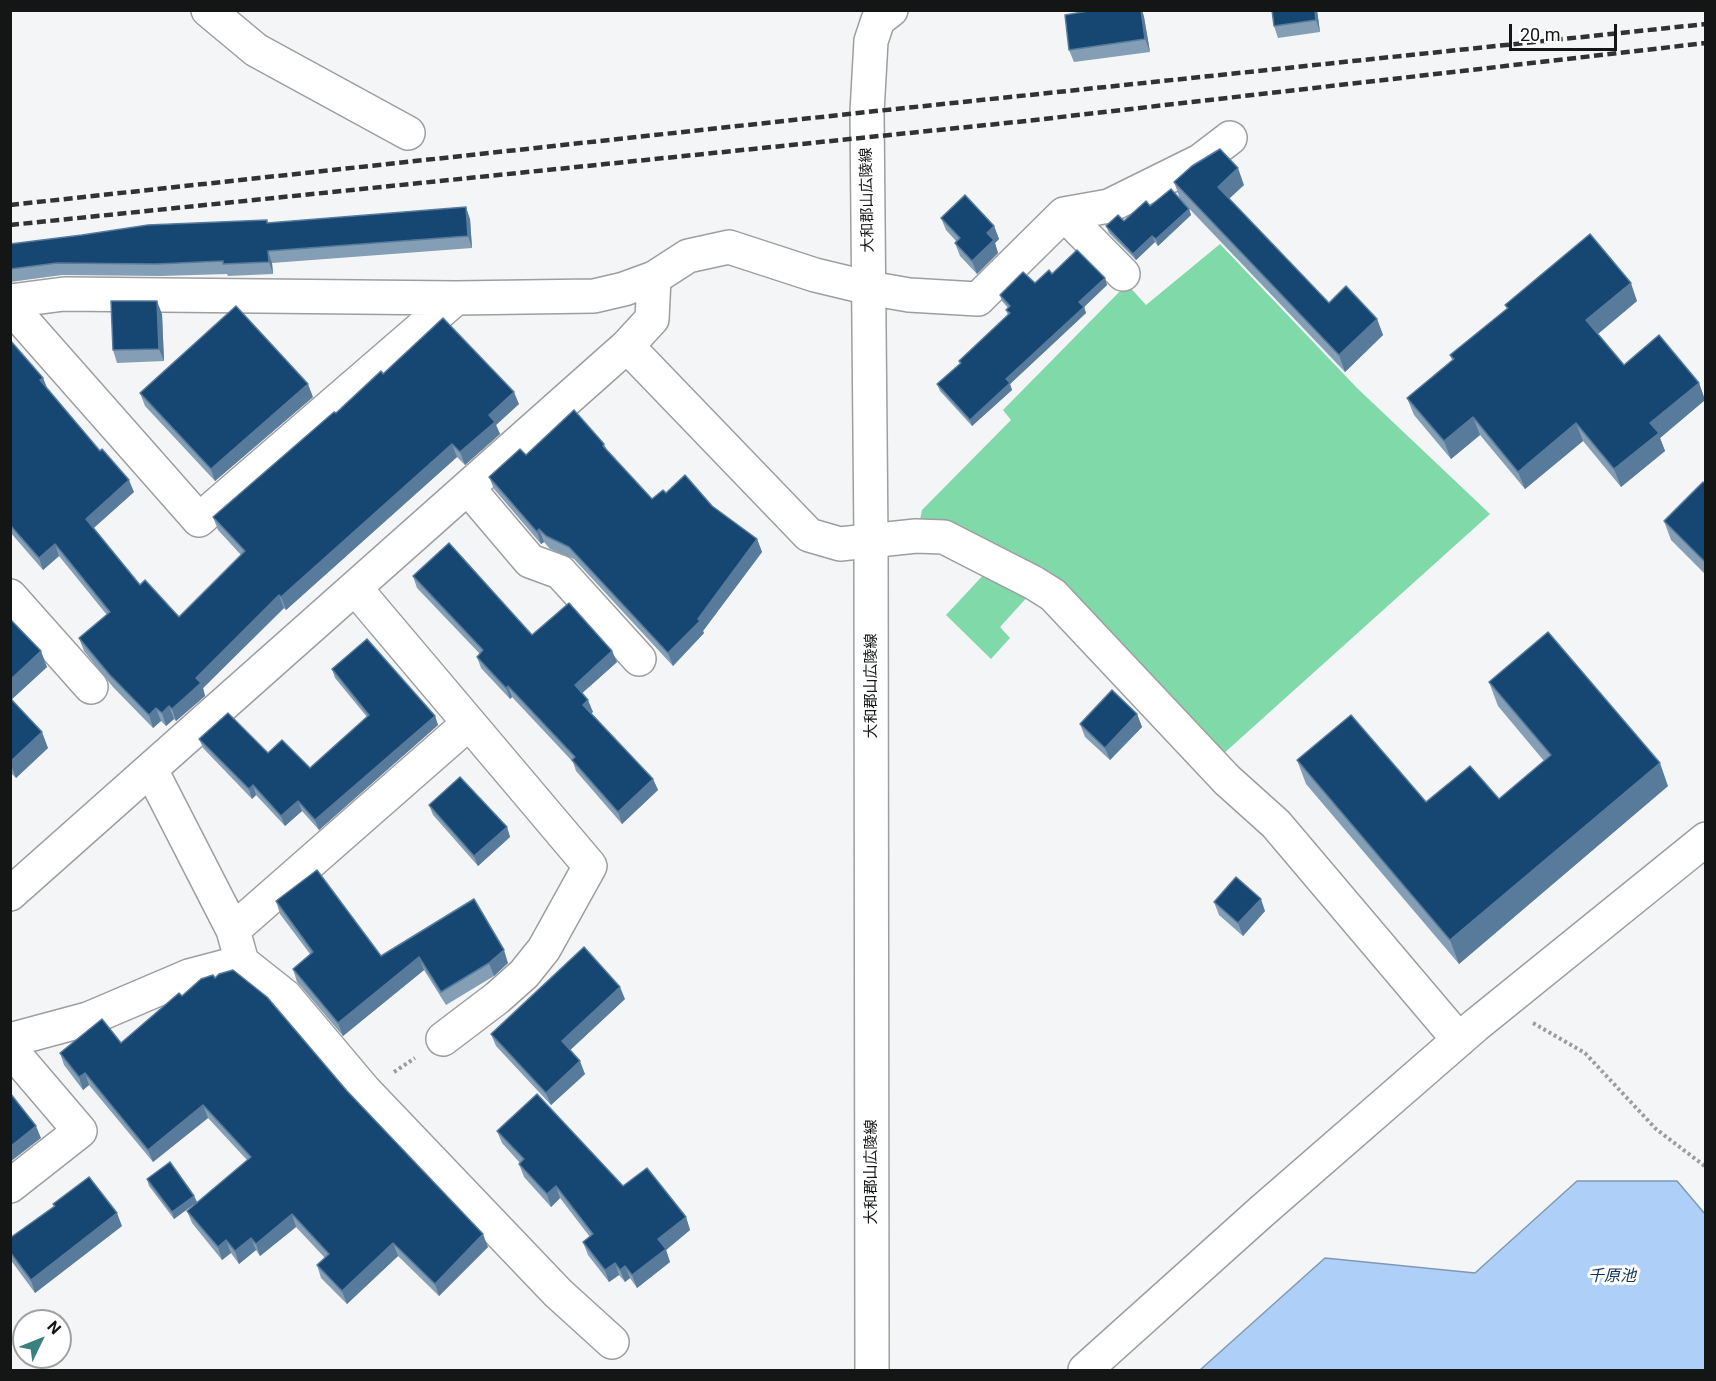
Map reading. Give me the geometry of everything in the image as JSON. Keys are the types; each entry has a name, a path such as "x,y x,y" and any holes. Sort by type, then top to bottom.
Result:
{"street":[{"path":"208,10 211,15 256,50 408,133"},
{"name":"大和郡山広陵線","path":"872,1371 871,541 867,112 871,41 878,20 891,10"},
{"path":"10,301 64,294 456,298 594,296 624,289 654,278 688,256 729,247 815,275 869,288 909,295 978,299 1064,214 1109,206 1200,161 1230,138"},
{"path":"1064,214 1123,274"},
{"path":"10,894 627,346 652,319 654,278"},
{"path":"10,306 199,520 456,298"},
{"path":"627,346 809,535 840,544 916,536 944,537 1053,595 1227,780 1276,825 1459,1040"},
{"path":"468,488 530,561 560,572 639,659"},
{"path":"355,588 590,866 544,949 524,974 497,998 443,1039"},
{"path":"10,596 91,687"},
{"path":"232,930 469,723"},
{"path":"151,770 232,930 242,962 285,996 365,1091 558,1293 612,1342"},
{"path":"1085,1371 1261,1212 1459,1040 1706,839"},
{"path":"10,1040 88,1019 189,976 242,962"},
{"path":"10,1049 80,1131 10,1186"}],"path":[{"path":"1502,1005 1585,1053 1656,1129 1706,1167"},
{"path":"365,1091 443,1039"}],"green space":[{"path":"1220,244 1357,388 1490,514 1222,755 1057,585 918,529 922,510 1011,420 1003,410 1127,284 1146,305"},
{"path":"988,570 1030,594 1000,627 1010,638 991,659 946,615"}],"water":[{"name":"千原池","path":"1577,1181 1677,1181 1705,1214 1705,1370 1200,1370 1325,1258 1475,1273"}],"building":[{"path":"1094,10 1141,10 1145,39 1069,50 1065,15"},
{"path":"1272,10 1315,10 1316,20 1274,26"},
{"path":"1220,149 1238,168 1218,187 1329,303 1346,286 1377,319 1339,355 1174,182 1192,166"},
{"path":"1171,189 1189,209 1156,239 1152,236 1133,254 1106,226 1118,215 1124,221 1146,201 1150,206"},
{"path":"965,195 994,226 987,233 994,240 972,261 955,243 960,238 941,218"},
{"path":"466,207 468,236 268,251 269,262 57,263 10,269 10,244 148,225 267,220 267,223"},
{"path":"1590,234 1631,283 1586,320 1624,365 1659,335 1699,383 1650,423 1659,433 1614,469 1576,423 1518,472 1473,417 1444,441 1407,398 1454,359 1450,355 1508,308 1505,305"},
{"path":"1077,250 1105,278 1079,302 1084,307 1006,379 1010,383 970,420 937,384 1010,313 1006,310 1010,306 1000,295 1023,272 1035,283 1049,270 1052,274"},
{"path":"111,301 157,301 159,349 113,350"},
{"path":"236,306 308,384 211,469 140,393"},
{"path":"443,318 514,392 489,415 495,422 460,452 452,444 281,597 279,595 196,678 201,683 172,709 169,706 162,713 156,708 149,715 109,674 79,638 110,612 55,544 39,558 10,525 10,340 43,378 40,380 100,451 102,449 129,480 86,519 140,585 145,580 179,617 245,551 213,517 334,412 336,413 381,371 383,374"},
{"path":"574,410 604,444 603,446 652,499 663,490 666,493 685,475 712,506 757,539 698,619 700,621 668,653 569,547 546,536 539,529 537,532 489,477 520,449 526,455"},
{"path":"1703,482 1706,484 1706,563 1664,521"},
{"path":"449,543 532,635 569,603 612,651 575,685 588,700 583,705 653,779 618,812 572,760 575,757 508,686 506,688 477,657 483,650 413,576"},
{"path":"10,619 41,651 10,680"},
{"path":"1548,632 1660,763 1450,940 1297,760 1351,715 1426,802 1470,766 1499,799 1551,755 1489,682"},
{"path":"367,639 435,716 315,820 298,801 281,816 253,785 249,789 199,739 228,713 268,753 282,740 310,768 369,715 332,669"},
{"path":"1112,690 1137,714 1105,748 1080,724"},
{"path":"10,698 42,732 10,762"},
{"path":"460,777 507,827 474,856 429,805"},
{"path":"317,870 381,956 474,899 504,950 489,963 441,992 419,957 338,1023 293,969 313,952 276,901"},
{"path":"1236,877 1261,899 1238,923 1214,902"},
{"path":"584,947 620,987 562,1041 580,1061 546,1093 491,1034"},
{"path":"233,970 267,997 347,1091 483,1234 435,1284 393,1243 342,1291 317,1265 329,1254 292,1214 256,1244 251,1238 235,1251 226,1240 218,1247 187,1211 251,1157 203,1105 148,1150 85,1073 79,1077 60,1053 102,1019 121,1043 179,993 182,996 201,979 213,975 215,978 219,974"},
{"path":"10,1093 36,1126 10,1147"},
{"path":"537,1094 623,1186 647,1168 686,1217 658,1239 666,1249 632,1275 625,1266 620,1270 615,1263 605,1270 583,1242 593,1234 556,1186 547,1194 519,1164 524,1159 497,1131"},
{"path":"170,1162 194,1196 172,1212 147,1179"},
{"path":"89,1177 117,1213 31,1280 10,1252 10,1238 55,1206 53,1204"}],"railway":[{"path":"10,205 1706,24"},
{"path":"10,225 1026,121 1706,43"}]}
